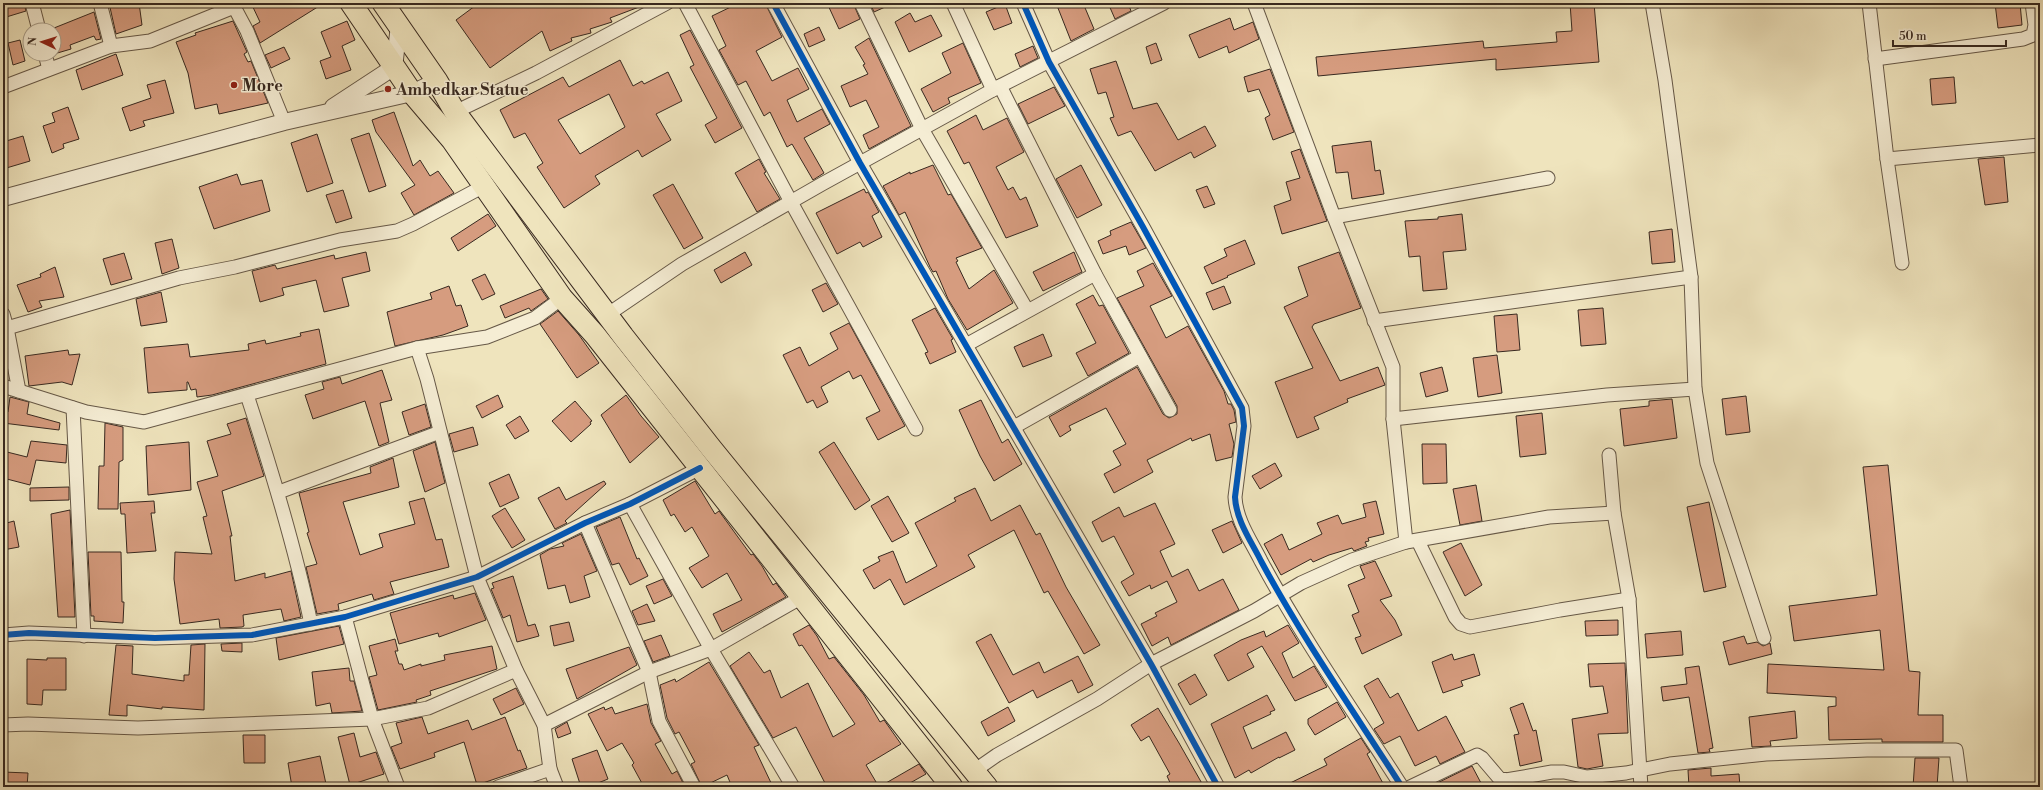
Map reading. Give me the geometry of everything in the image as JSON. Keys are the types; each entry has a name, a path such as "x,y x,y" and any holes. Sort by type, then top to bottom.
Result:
{"highway":[{"path":"351,3 412,93 452,140 562,298 595,335 950,786"},
{"path":"383,3 437,81 455,112 607,315 711,448 980,779"}],"street":[{"path":"32,3 37,22"},
{"path":"100,3 111,46"},
{"path":"455,112 536,73 667,3"},
{"path":"685,3 791,202 916,429"},
{"path":"773,3 860,163 1151,664 1218,787"},
{"path":"861,3 922,129 1027,310"},
{"path":"953,3 996,88 1095,274 1170,410"},
{"path":"1023,3 1049,62 1143,227 1242,408 1244,426 1235,507 1243,526 1280,596 1402,787"},
{"path":"607,315 682,264 860,163 996,88 1164,3"},
{"path":"1254,3 1334,217 1393,367 1394,419 1412,541 1455,617 1461,624 1470,627 1629,599"},
{"path":"1652,3 1665,80 1691,277 1695,389 1707,463 1764,638"},
{"path":"1869,3 1887,159 1902,263"},
{"path":"1876,59 2023,39 2033,35 2035,25 2032,3"},
{"path":"3,87 111,46 150,41 233,5 247,31 284,122"},
{"path":"325,113 394,67 399,26"},
{"path":"47,62 49,69"},
{"path":"3,198 284,122 412,93 437,81"},
{"path":"1887,159 2040,145"},
{"path":"1334,217 1548,178"},
{"path":"7,328 179,278 340,240 397,231 484,186"},
{"path":"966,345 1027,310 1095,274"},
{"path":"1374,321 1691,277"},
{"path":"3,386 73,408 144,422 417,348 487,337 535,318 562,298"},
{"path":"3,314 7,328 18,391"},
{"path":"417,348 477,577 516,670 544,725 550,769 557,787"},
{"path":"1014,427 1140,356"},
{"path":"1394,419 1607,396 1695,389"},
{"path":"247,395 279,492 299,565 311,624"},
{"path":"73,408 84,636"},
{"path":"279,492 440,432"},
{"path":"1609,455 1614,513 1629,599 1641,787"},
{"path":"3,635 30,633 155,638 252,635 345,617 477,577 585,523 630,504 700,468"},
{"path":"630,504 711,649 794,787"},
{"path":"980,779 997,755 1098,699 1151,664 1324,571 1412,541 1549,517 1614,513"},
{"path":"585,523 649,672 659,721 694,787"},
{"path":"544,725 649,672 711,649 802,597"},
{"path":"345,617 372,719 398,787"},
{"path":"3,725 28,724 138,728 372,719 428,708 516,670"},
{"path":"1410,787 1477,755 1482,758 1499,778 1506,780 1552,772 1564,772 1587,777 1626,773 1639,769 1766,754 1867,750 1956,750 1961,787"},
{"path":"498,787 550,769"}],"building":[{"path":"3,3 24,3 26,11 3,18"},
{"path":"109,3 139,3 142,25 116,34"},
{"path":"251,3 324,3 260,43 253,26 260,22"},
{"path":"479,3 647,4 610,18 612,22 590,29 591,33 571,38 572,41 550,51 542,31 490,68 456,20"},
{"path":"739,3 765,3 782,37 756,51 772,81 798,68 809,89 787,100 797,122 822,109 830,124 804,138 824,173 813,180 792,144 787,147 770,112 764,116 746,81 738,85 719,50 726,46 712,16"},
{"path":"827,3 853,3 860,19 839,29"},
{"path":"870,3 894,3 874,12"},
{"path":"1056,3 1083,3 1094,29 1071,41"},
{"path":"1108,3 1128,3 1131,11 1115,19"},
{"path":"1570,3 1594,3 1599,62 1496,70 1496,59 1318,76 1316,57 1483,41 1484,48 1557,42 1556,32 1572,31"},
{"path":"1995,3 2020,3 2022,25 1998,28"},
{"path":"1005,4 1012,23 994,30 986,12"},
{"path":"94,12 101,39 96,40 94,36 70,45 71,49 62,52 62,25"},
{"path":"910,13 915,22 931,15 942,36 909,52 895,22"},
{"path":"1230,18 1234,30 1253,22 1259,39 1229,53 1227,46 1199,58 1189,35"},
{"path":"233,21 247,52 244,54 248,62 251,61 268,103 219,114 217,104 195,109 188,73 176,42 196,35 195,33"},
{"path":"347,21 355,40 342,46 351,70 326,79 320,61 331,57 321,32"},
{"path":"819,27 825,40 809,47 804,34"},
{"path":"690,30 742,128 715,143 705,125 717,118 690,67 694,65 680,35"},
{"path":"869,38 911,126 869,149 863,135 879,127 866,100 850,107 841,86 868,74 863,65 865,64 855,47"},
{"path":"20,40 22,48 22,62 13,65 8,43"},
{"path":"963,43 981,83 948,98 950,103 933,112 921,89 951,73 942,53"},
{"path":"1156,43 1162,60 1151,64 1146,47"},
{"path":"1033,46 1038,58 1020,67 1015,54"},
{"path":"284,47 290,59 271,68 265,55"},
{"path":"116,54 123,75 82,90 76,70"},
{"path":"620,60 633,86 642,81 644,84 668,72 682,101 656,114 671,140 642,157 638,150 595,176 600,184 564,208 537,167 543,163 525,133 514,138 500,110 563,77 569,87","holes":["609,94 625,127 580,154 558,120"]},
{"path":"1116,61 1133,109 1157,103 1178,140 1205,126 1216,146 1194,158 1191,152 1155,171 1131,131 1118,136 1110,118 1114,117 1106,92 1098,94 1090,69"},
{"path":"1270,69 1294,132 1273,140 1265,118 1270,115 1259,89 1248,92 1244,77"},
{"path":"1954,77 1956,103 1932,105 1930,79"},
{"path":"165,80 174,113 143,121 145,126 130,131 122,108 151,98 147,85"},
{"path":"1054,87 1065,106 1028,124 1018,104"},
{"path":"68,107 79,139 63,144 64,148 52,153 43,126 55,122 52,113"},
{"path":"394,112 413,166 420,160 430,176 438,171 454,193 414,215 401,193 415,185 376,132 372,120"},
{"path":"976,115 983,130 1007,118 1024,152 996,167 1008,190 1013,187 1020,200 1026,197 1038,226 1006,238 969,162 964,164 947,131"},
{"path":"369,133 386,186 369,192 351,139"},
{"path":"317,134 333,183 307,192 291,143"},
{"path":"23,136 30,161 3,169 3,142"},
{"path":"1371,141 1375,171 1380,170 1384,194 1352,199 1348,172 1336,173 1332,146"},
{"path":"1300,149 1327,221 1282,234 1274,206 1291,200 1286,182 1300,178 1291,152"},
{"path":"2004,157 2008,202 1985,205 1978,159"},
{"path":"759,159 766,172 764,173 780,199 757,212 735,173"},
{"path":"933,165 948,195 951,194 982,248 956,258 958,261 956,262 969,289 994,270 1013,303 967,330 948,299 936,271 933,272 930,267 905,212 899,215 883,186 910,172 910,174"},
{"path":"1081,165 1102,205 1077,218 1056,179"},
{"path":"237,174 241,185 262,180 270,211 214,229 199,187"},
{"path":"673,184 703,238 684,249 653,195"},
{"path":"1207,186 1215,204 1204,208 1196,190"},
{"path":"864,189 866,193 868,192 879,212 872,216 882,237 863,247 860,242 837,254 816,213"},
{"path":"343,190 352,218 336,223 326,195"},
{"path":"488,214 496,226 458,251 451,238"},
{"path":"1462,214 1466,250 1443,252 1447,289 1423,291 1420,256 1409,257 1405,221 1438,219 1438,217"},
{"path":"1131,222 1146,248 1129,255 1126,246 1103,254 1098,241 1111,235 1110,231"},
{"path":"1672,229 1675,262 1652,264 1649,232"},
{"path":"172,239 179,268 162,274 155,243"},
{"path":"1245,240 1255,264 1212,284 1204,267 1227,256 1224,249"},
{"path":"366,252 370,271 342,278 349,306 324,312 316,280 282,288 284,295 260,302 252,271 275,265 277,269 334,255 335,259"},
{"path":"745,252 752,265 721,283 714,270"},
{"path":"1074,252 1082,272 1043,291 1033,272"},
{"path":"1339,252 1361,308 1314,324 1312,327 1340,381 1378,367 1385,385 1347,399 1348,402 1314,417 1319,429 1297,438 1275,382 1313,368 1284,307 1308,296 1298,267"},
{"path":"124,253 132,279 111,285 103,259"},
{"path":"1153,263 1172,296 1150,306 1166,338 1188,326 1224,391 1228,404 1231,404 1234,410 1236,422 1229,424 1234,444 1232,457 1216,461 1210,434 1192,441 1191,438 1147,460 1153,472 1114,493 1104,474 1121,465 1113,451 1126,444 1106,408 1069,426 1071,430 1060,437 1049,417 1137,367 1163,414 1169,418 1177,414 1177,406 1117,298 1144,286 1137,271"},
{"path":"55,267 64,297 39,301 42,307 28,312 17,285 41,277 40,274"},
{"path":"485,274 495,294 482,300 472,280"},
{"path":"826,283 838,304 823,312 812,290"},
{"path":"449,286 456,306 461,305 468,326 443,335 395,346 387,312 432,299 430,293"},
{"path":"1224,286 1231,303 1213,310 1206,293"},
{"path":"541,289 548,299 531,311 529,308 505,318 500,306"},
{"path":"161,292 167,322 141,326 136,299"},
{"path":"1093,295 1099,306 1103,305 1129,353 1088,376 1076,353 1096,343 1076,304"},
{"path":"935,308 953,339 951,340 956,352 930,364 925,353 928,352 912,320"},
{"path":"1603,308 1606,344 1581,346 1578,310"},
{"path":"558,311 579,335 599,363 577,378 540,324"},
{"path":"1517,314 1520,350 1497,352 1494,316"},
{"path":"849,323 905,426 878,440 866,418 880,411 861,375 853,379 849,371 821,387 828,402 817,408 813,400 807,403 783,355 800,347 809,366 838,349 830,333"},
{"path":"319,329 326,364 212,395 197,397 196,389 191,390 188,382 187,390 148,393 144,348 188,344 190,357 249,350 248,344 265,340 266,344 301,336 300,333"},
{"path":"1043,334 1052,356 1023,367 1014,347"},
{"path":"68,350 69,355 80,354 72,385 62,382 29,386 25,356"},
{"path":"1497,355 1502,393 1478,397 1473,358"},
{"path":"1442,367 1448,391 1426,397 1420,373"},
{"path":"382,370 392,400 380,403 389,442 379,446 365,401 313,419 305,395 324,389 322,382 340,377 342,384"},
{"path":"498,395 503,407 482,418 476,406"},
{"path":"626,395 659,437 630,463 601,415"},
{"path":"1746,396 1750,432 1726,435 1722,399"},
{"path":"10,397 29,402 27,414 60,423 59,430 3,423 3,412 8,412"},
{"path":"1672,399 1677,438 1624,446 1620,409 1649,406 1649,401"},
{"path":"981,400 1002,443 1008,439 1022,464 994,481 980,456 959,410"},
{"path":"575,401 592,421 590,422 591,424 571,442 552,421"},
{"path":"425,404 431,427 409,435 402,412"},
{"path":"1542,413 1546,454 1520,457 1516,416"},
{"path":"520,416 529,431 515,439 506,425"},
{"path":"246,418 264,476 222,491 232,536 230,536 235,581 265,573 265,578 291,571 301,617 284,621 281,609 243,615 244,626 242,627 220,628 219,619 180,624 174,579 175,552 212,554 203,517 207,516 197,482 218,476 207,441 231,434 227,424"},
{"path":"105,423 123,427 123,460 119,462 118,509 98,509 99,466 104,466"},
{"path":"473,427 478,445 454,452 449,434"},
{"path":"31,441 67,445 66,463 36,460 30,485 3,478 3,451 27,457"},
{"path":"189,442 191,490 148,495 146,446"},
{"path":"435,442 445,483 425,492 413,451"},
{"path":"834,442 870,500 855,510 819,452"},
{"path":"1422,444 1446,444 1447,483 1423,484"},
{"path":"393,458 399,487 343,502 360,555 383,547 379,534 415,524 409,502 424,498 436,540 442,539 449,567 390,582 394,594 374,600 372,594 338,604 339,610 317,614 306,567 317,564 307,533 309,532 299,493 371,473 370,467"},
{"path":"1275,463 1282,476 1260,489 1252,476"},
{"path":"1888,465 1909,671 1920,672 1918,715 1943,715 1943,742 1882,742 1882,739 1829,740 1828,707 1836,706 1836,697 1767,693 1768,664 1884,670 1880,630 1794,641 1789,606 1877,595 1863,467"},
{"path":"509,474 519,498 500,507 489,483"},
{"path":"604,481 606,484 565,521 567,523 555,529 538,498 559,487 566,500"},
{"path":"695,481 715,514 719,511 751,555 753,554 762,566 773,585 776,583 786,597 722,632 713,614 742,600 727,573 702,588 689,568 709,556 692,527 685,532 674,514 671,516 663,500"},
{"path":"1476,485 1482,521 1460,525 1453,489"},
{"path":"69,487 69,500 30,501 30,488"},
{"path":"975,488 991,521 1020,505 1036,535 1040,533 1066,587 1100,645 1084,654 1048,591 1044,593 1014,530 968,555 975,567 904,605 890,579 874,589 863,570 880,561 878,557 893,551 906,583 937,566 915,523 956,501 954,498"},
{"path":"888,496 909,533 892,542 871,506"},
{"path":"154,501 155,513 151,513 156,551 127,553 125,514 121,514 120,503"},
{"path":"1376,501 1384,534 1368,538 1369,541 1365,542 1367,546 1354,551 1352,548 1313,562 1311,559 1281,575 1264,544 1282,534 1289,550 1322,534 1317,523 1338,515 1342,524 1366,517 1363,504"},
{"path":"1709,502 1726,587 1704,592 1687,507"},
{"path":"1155,503 1175,544 1160,551 1172,577 1188,569 1199,591 1223,579 1239,610 1171,645 1168,637 1152,646 1141,624 1157,616 1155,613 1177,602 1167,581 1151,589 1150,585 1129,596 1121,582 1134,574 1114,536 1102,542 1092,522 1119,507 1124,517"},
{"path":"505,508 525,540 512,548 492,516"},
{"path":"70,510 75,617 58,617 51,514"},
{"path":"620,517 637,559 639,558 648,576 630,585 619,563 612,565 596,527"},
{"path":"14,521 19,547 3,550 3,524"},
{"path":"1232,521 1242,543 1223,553 1212,530"},
{"path":"581,534 597,571 584,576 590,597 570,603 565,585 548,589 540,555 550,549 564,546 562,543"},
{"path":"1461,543 1482,585 1465,596 1443,552"},
{"path":"88,552 121,552 122,602 124,602 123,623 94,621 94,616 91,616"},
{"path":"1375,561 1392,596 1380,600 1395,620 1402,635 1362,654 1355,638 1361,636 1352,615 1359,612 1348,585 1365,578 1360,566"},
{"path":"513,576 528,626 535,624 539,636 517,642 510,615 503,618 491,589 494,588 492,583"},
{"path":"663,579 672,596 654,604 646,586"},
{"path":"475,593 486,620 439,637 438,633 399,644 390,613 453,595 454,599"},
{"path":"647,604 655,621 638,625 632,611"},
{"path":"1618,620 1618,635 1586,636 1585,621"},
{"path":"569,622 574,641 554,646 550,626"},
{"path":"809,625 817,636 829,659 834,657 864,695 880,722 884,720 901,744 866,765 879,787 827,787 796,727 773,738 730,666 749,652 764,673 770,670 781,698 808,683 833,737 855,724 802,645 799,646 793,634"},
{"path":"1288,625 1299,643 1282,653 1293,678 1314,666 1327,687 1295,701 1262,646 1247,654 1254,667 1228,681 1214,655 1241,640 1264,631 1266,637"},
{"path":"339,626 344,644 279,660 276,638"},
{"path":"1681,631 1683,655 1647,658 1645,634"},
{"path":"991,634 1013,675 1039,662 1044,673 1078,656 1093,685 1078,693 1072,680 1037,698 1033,690 1009,703 976,642"},
{"path":"661,635 670,656 653,662 644,641"},
{"path":"1744,636 1747,644 1757,642 1763,646 1770,643 1772,654 1729,665 1723,642"},
{"path":"395,639 398,651 395,651 399,664 402,664 404,670 421,664 421,666 445,660 444,655 492,646 497,669 430,691 431,695 416,700 417,702 378,710 369,677 377,675 369,646"},
{"path":"242,643 242,652 222,651 221,644"},
{"path":"205,644 204,710 162,707 162,709 127,705 127,716 109,715 116,645 133,646 132,674 184,681 184,675 189,675 191,645"},
{"path":"629,647 637,665 577,699 566,669"},
{"path":"1452,654 1454,660 1474,654 1480,675 1461,681 1463,686 1443,693 1432,662"},
{"path":"47,658 66,658 66,690 43,690 42,705 27,704 27,659 47,660"},
{"path":"709,662 759,745 754,747 773,787 732,787 727,775 702,787 691,764 695,762 679,732 675,734 667,718 660,685 675,679 676,682"},
{"path":"1625,663 1628,733 1598,734 1603,766 1587,769 1578,767 1572,719 1608,713 1603,686 1590,687 1588,664"},
{"path":"1699,666 1713,748 1709,749 1710,752 1698,753 1689,697 1663,701 1661,687 1687,684 1685,668"},
{"path":"349,668 350,681 354,681 362,711 332,713 330,703 316,706 312,672"},
{"path":"1195,674 1207,695 1190,705 1178,684"},
{"path":"1378,678 1390,698 1398,693 1418,731 1446,716 1465,752 1440,764 1436,756 1415,766 1400,736 1384,744 1374,729 1384,723 1364,686"},
{"path":"516,688 524,704 501,715 493,699"},
{"path":"1267,695 1275,710 1270,712 1271,714 1243,727 1252,749 1286,732 1295,750 1279,757 1251,773 1249,770 1235,778 1211,724"},
{"path":"1337,702 1346,717 1315,735 1308,724 1308,719"},
{"path":"1523,703 1533,731 1536,730 1542,761 1520,766 1514,735 1519,734 1510,708"},
{"path":"647,704 651,723 661,741 655,744 672,774 677,771 685,787 644,787 632,765 634,763 622,743 607,751 588,714 604,707 605,710 612,707 615,714"},
{"path":"1008,707 1015,721 988,736 981,722"},
{"path":"1158,708 1204,787 1172,787 1167,776 1170,774 1149,736 1141,741 1131,725"},
{"path":"1795,711 1797,738 1770,741 1771,746 1752,747 1749,717"},
{"path":"422,717 428,734 468,720 472,730 505,717 518,751 520,750 527,768 477,785 464,742 434,753 435,757 400,769 391,747 402,743 396,723"},
{"path":"567,722 571,733 558,738 555,729"},
{"path":"354,733 360,757 376,752 384,774 350,785 338,737"},
{"path":"243,735 265,735 265,763 244,763"},
{"path":"1361,738 1370,752 1367,754 1385,787 1282,787 1327,765 1324,759"},
{"path":"597,750 608,779 588,787 581,787 572,759"},
{"path":"320,756 326,784 314,787 292,787 288,763"},
{"path":"1915,758 1939,758 1937,787 1913,787"},
{"path":"919,764 926,774 903,787 879,787"},
{"path":"1472,766 1481,783 1473,787 1429,787"},
{"path":"1711,768 1711,776 1739,774 1740,787 1689,787 1688,770"},
{"path":"3,772 28,773 27,787 3,787"}],"cycle path":[{"path":"773,3 860,163 1151,664 1218,787"},
{"path":"1023,3 1049,62 1143,227 1242,408 1244,426 1235,497 1241,522 1294,619 1402,787"},
{"path":"3,635 29,633 155,638 252,635 345,617 477,577 585,523 630,504 700,468"}],"place":[{"name":"More","path":"234,85"},
{"name":"Ambedkar Statue","path":"388,89"}]}
